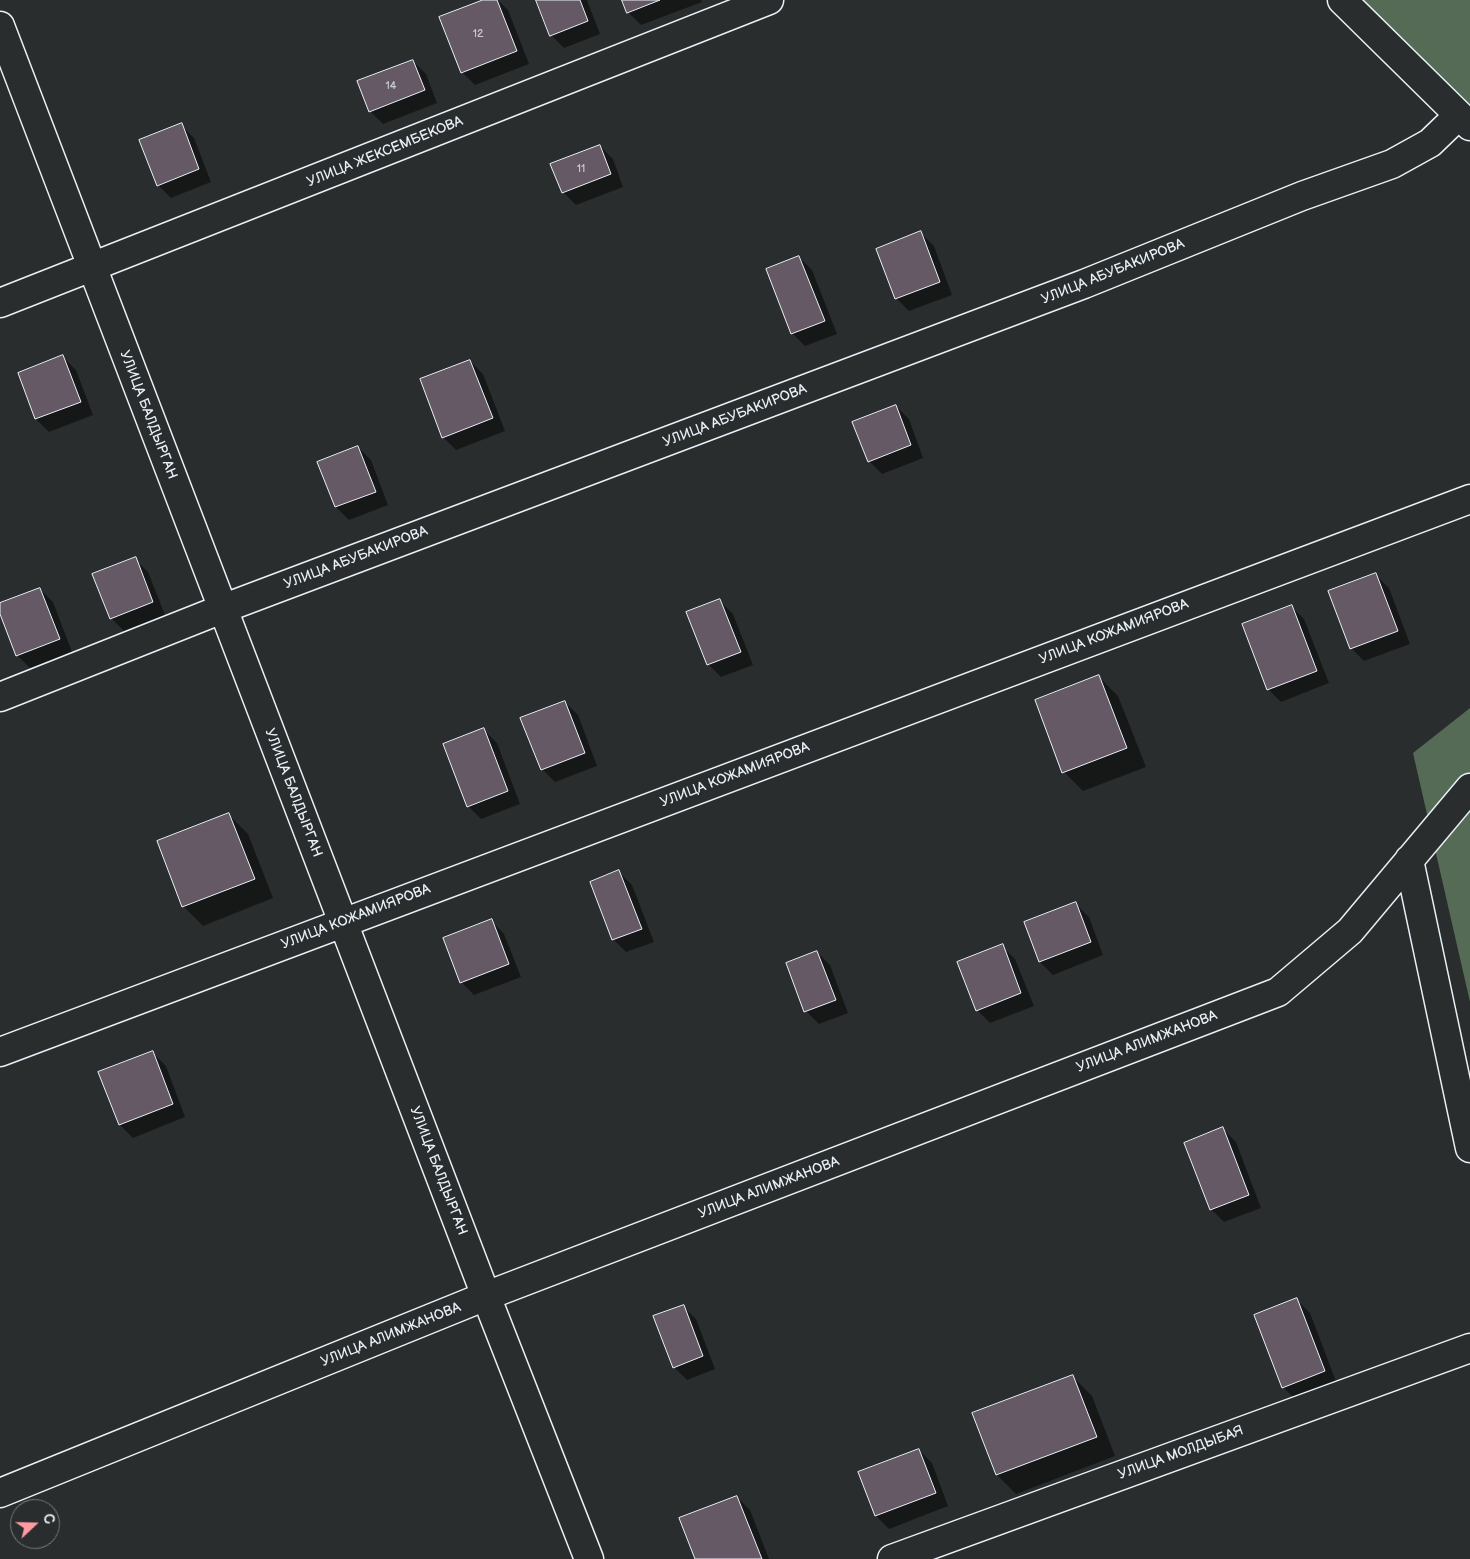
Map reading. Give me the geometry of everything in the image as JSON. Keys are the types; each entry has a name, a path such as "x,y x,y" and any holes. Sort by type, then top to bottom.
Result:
{"street":[{"name":"УЛИЦА ЖЕКСЕМБЕКОВА","path":"0,303 93,268 769,0"},
{"path":"1342,0 1464,121"},
{"name":"УЛИЦА БАЛДЫРГАН","path":"0,26 342,922 589,1559"},
{"name":"УЛИЦА АБУБАКИРОВА","path":"0,697 222,609 1084,284 1302,196 1392,164 1464,121"},
{"name":"УЛИЦА КОЖАМИЯРОВА","path":"0,1052 1470,499"},
{"name":"УЛИЦА АЛИМЖАНОВА","path":"0,1493 486,1296 1278,992 1350,931 1470,788"},
{"path":"1409,860 1470,1148"},
{"name":"УЛИЦА МОЛДЫБАЯ","path":"892,1559 1470,1348"}],"green space":[{"path":"1344,0 1470,0 1470,118"},
{"path":"1470,708 1470,1002 1413,753"}],"building":[{"path":"483,0 497,0 517,51 461,73 439,17"},
{"path":"536,0 580,0 588,21 550,36"},
{"path":"622,0 660,0 627,13"},
{"path":"413,60 425,90 369,112 357,81"},
{"path":"182,123 199,169 157,186 139,140"},
{"path":"600,145 611,174 562,193 550,164"},
{"path":"921,231 940,282 895,299 876,249"},
{"path":"799,256 825,321 791,334 766,269"},
{"path":"63,355 81,402 35,419 18,373"},
{"path":"470,360 493,418 442,438 420,379"},
{"path":"896,405 911,445 868,462 852,422"},
{"path":"358,446 376,492 335,507 317,462"},
{"path":"136,557 153,602 110,619 92,574"},
{"path":"1376,573 1398,631 1350,649 1328,591"},
{"path":"40,588 60,639 16,656 0,614 0,603"},
{"path":"720,599 741,652 707,665 686,612"},
{"path":"1292,605 1317,671 1267,690 1242,624"},
{"path":"1099,675 1127,748 1062,773 1035,700"},
{"path":"565,701 585,753 541,770 520,718"},
{"path":"484,728 508,791 467,807 443,744"},
{"path":"229,813 255,879 182,907 157,841"},
{"path":"619,870 642,929 612,940 590,882"},
{"path":"1076,902 1091,942 1039,962 1024,922"},
{"path":"492,919 509,964 460,983 443,938"},
{"path":"1003,944 1021,993 976,1011 957,962"},
{"path":"817,951 836,1000 804,1012 786,963"},
{"path":"153,1051 173,1104 119,1125 98,1072"},
{"path":"1223,1127 1249,1195 1210,1210 1184,1143"},
{"path":"1297,1298 1325,1371 1282,1388 1254,1315"},
{"path":"684,1305 703,1356 673,1368 653,1316"},
{"path":"1073,1375 1097,1437 996,1475 972,1413"},
{"path":"919,1449 936,1493 875,1516 858,1472"},
{"path":"737,1496 762,1559 695,1559 679,1518"}]}
